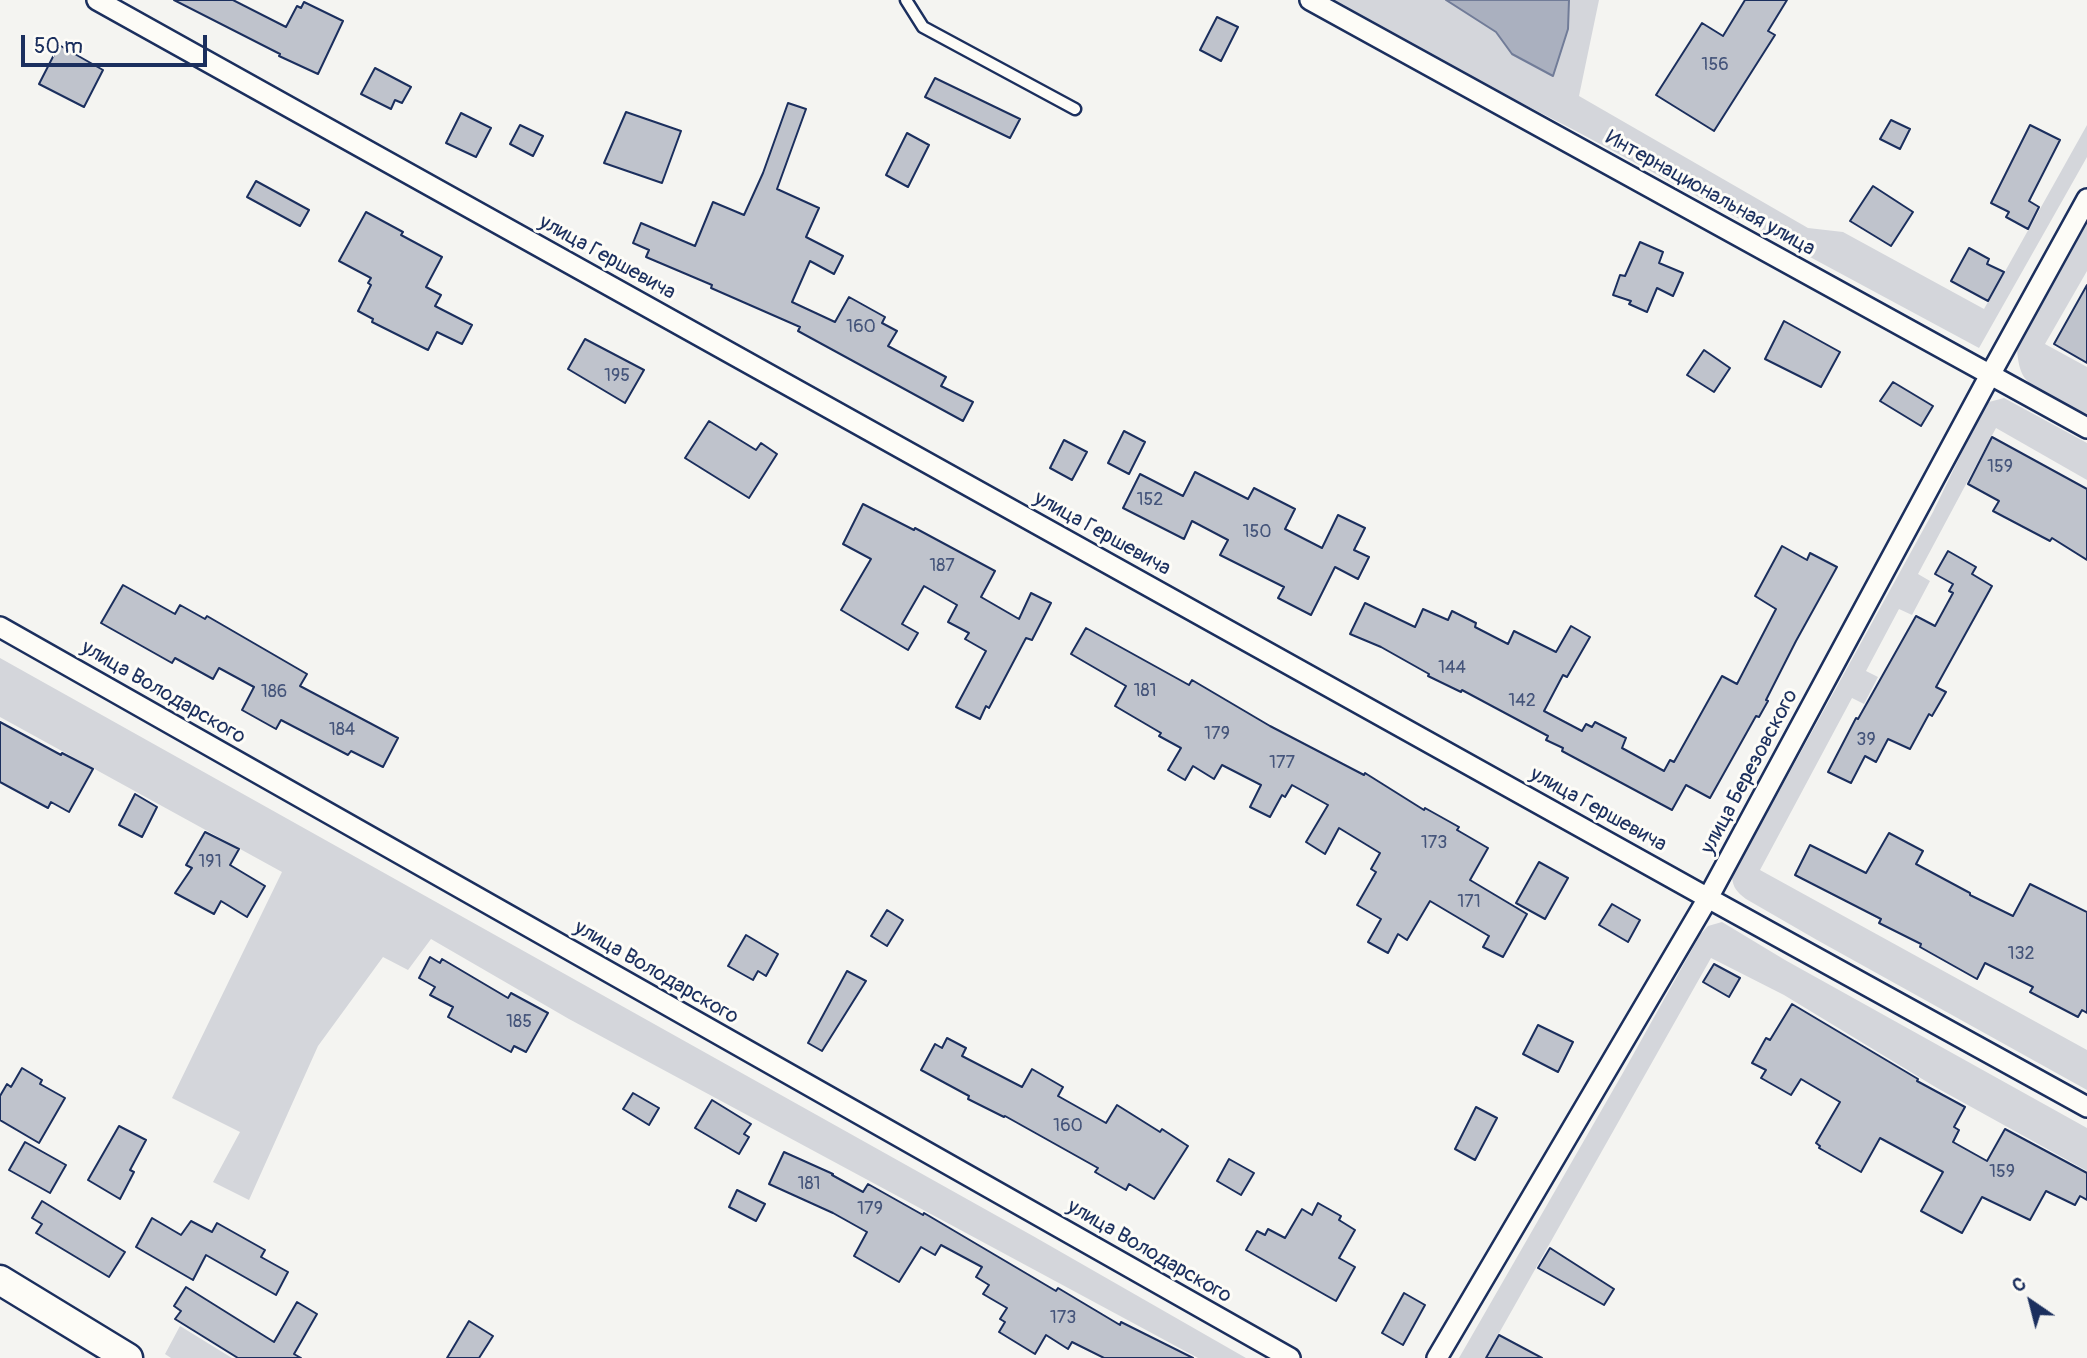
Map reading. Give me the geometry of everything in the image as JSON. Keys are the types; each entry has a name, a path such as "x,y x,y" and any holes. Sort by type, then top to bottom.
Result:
{"street":[{"name":"улица Гершевича","path":"97,0 2087,1107"},
{"name":"Интернациональная улица","path":"1310,0 2087,428"},
{"name":"улица Березовского","path":"1437,1358 1708,898 2087,199"},
{"name":"улица Володарского","path":"0,627 1290,1358"},
{"path":"0,1280 128,1358"}],"lane":[{"path":"906,0 923,27 1075,109"}],"shaded area":[{"path":"1321,0 1446,0 1496,32 1512,54 1568,29 1569,0 1599,0 1579,96 1808,228 1843,232 1984,309 2087,125 2087,157 1979,348 1576,131"},
{"path":"2087,223 2087,271 2045,344 2087,367 2087,414 2029,382 2021,371 2017,350"},
{"path":"2004,398 2087,443 2087,480 1996,428 1918,574 1930,581 1912,615 1899,609 1866,671 1878,677 1864,704 1852,698 1760,870 2087,1050 2087,1090 1746,899 1736,890 1732,877 1933,512 1981,413 1989,402"},
{"path":"0,658 1246,1358 1198,1358 569,1019 431,939 408,970 383,957 318,1046 249,1200 213,1182 240,1132 172,1098 282,872 0,717"},
{"path":"1722,922 1785,960 2087,1128 2087,1171 1937,1088 1784,995 1711,958 1485,1358 1459,1358 1700,935 1708,926"},
{"path":"180,1326 232,1358 171,1358 165,1354"}],"water":[{"path":"1446,0 1569,0 1568,29 1553,76 1512,54 1496,32"}],"building":[{"path":"174,0 233,0 286,27 297,6 301,8 304,2 343,21 318,74"},
{"path":"1745,0 1787,0 1768,31 1775,35 1714,131 1656,95 1702,23 1723,36"},
{"path":"1217,17 1238,27 1221,61 1200,50"},
{"path":"59,45 103,70 84,107 39,84"},
{"path":"375,68 411,87 402,103 395,100 391,109 361,94"},
{"path":"935,78 1020,119 1010,138 925,97"},
{"path":"788,103 806,109 777,189 819,208 806,237 843,256 834,274 810,261 792,302 835,322 849,297 885,317 882,323 897,331 888,346 946,377 941,386 973,402 963,421 798,331 800,327 646,257 649,250 633,243 641,223 695,246 713,202 744,215 763,173"},
{"path":"626,112 681,131 662,183 604,163"},
{"path":"461,113 491,128 476,157 446,143"},
{"path":"1891,120 1910,129 1900,149 1880,139"},
{"path":"520,125 543,136 533,156 510,144"},
{"path":"2030,125 2060,140 2029,201 2039,207 2028,229 2006,217 2009,212 1991,203"},
{"path":"907,133 929,145 908,187 886,175"},
{"path":"256,181 309,210 300,226 247,197"},
{"path":"1873,186 1913,212 1891,246 1850,221"},
{"path":"366,212 442,257 426,287 441,295 435,306 472,325 462,344 437,332 428,350 372,322 373,319 358,311 371,285 368,283 371,278 339,261"},
{"path":"1640,242 1663,252 1659,263 1683,273 1673,296 1657,288 1647,312 1629,304 1631,301 1613,295 1620,275 1625,276"},
{"path":"1969,248 1989,259 1987,264 2004,272 1988,301 1951,281"},
{"path":"2087,285 2087,363 2054,344"},
{"path":"1784,321 1840,352 1821,387 1765,359"},
{"path":"585,339 644,370 625,403 568,369"},
{"path":"1704,350 1730,368 1714,392 1687,375"},
{"path":"1893,382 1933,406 1921,426 1880,401"},
{"path":"709,421 756,450 761,443 777,454 749,498 685,458"},
{"path":"1124,431 1145,442 1129,474 1108,463"},
{"path":"1992,437 2087,489 2087,560 2052,538 2050,541 1993,511 1999,501 1968,484"},
{"path":"1064,440 1087,452 1072,480 1050,468"},
{"path":"1195,472 1248,499 1254,488 1295,509 1285,529 1322,548 1338,515 1365,528 1354,550 1369,557 1358,579 1335,567 1311,615 1278,598 1284,587 1220,555 1228,540 1192,521 1184,539 1123,508 1140,474 1183,496"},
{"path":"863,504 914,530 915,528 995,571 981,597 1019,619 1031,593 1051,603 1032,640 1026,638 989,708 986,706 980,719 956,707 986,651 965,639 969,633 948,622 957,605 924,586 902,624 918,633 908,650 841,610 871,559 843,544"},
{"path":"1782,546 1807,560 1810,553 1837,567 1796,641 1766,700 1768,701 1759,717 1756,716 1710,798 1686,785 1672,810 1562,751 1563,748 1546,740 1548,736 1462,690 1461,692 1428,676 1429,674 1381,647 1350,634 1365,603 1415,627 1423,609 1448,620 1452,611 1476,623 1475,627 1508,644 1514,631 1556,652 1571,626 1590,637 1567,677 1563,675 1544,711 1582,731 1586,724 1592,727 1595,722 1626,738 1622,748 1664,771 1670,760 1674,762 1722,676 1737,684 1776,609 1755,596"},
{"path":"1948,551 1976,567 1972,574 1992,586 1936,687 1946,692 1932,716 1929,714 1910,749 1888,739 1876,762 1865,756 1851,783 1828,772 1856,718 1858,719 1916,616 1935,626 1953,593 1949,591 1953,584 1935,574"},
{"path":"123,585 175,614 180,605 205,619 207,616 307,674 300,686 398,738 383,767 351,751 348,755 281,720 276,729 242,710 254,687 219,668 213,679 175,658 172,663 101,623"},
{"path":"1086,628 1189,685 1192,680 1270,726 1364,775 1365,773 1424,810 1425,808 1459,827 1457,830 1488,848 1470,880 1527,914 1503,957 1483,947 1489,936 1430,901 1407,940 1398,934 1388,953 1368,942 1381,919 1357,905 1376,872 1371,869 1380,853 1339,828 1325,854 1306,842 1328,805 1292,785 1285,797 1282,795 1270,817 1250,807 1261,785 1222,765 1214,779 1193,766 1185,780 1168,770 1181,748 1115,706 1126,686 1071,654"},
{"path":"0,722 93,769 69,812 51,802 48,808 0,782"},
{"path":"135,794 157,807 142,837 119,825"},
{"path":"205,832 239,849 230,865 265,886 247,917 221,901 214,914 175,893 192,868 186,865"},
{"path":"1889,833 1923,851 1916,864 2013,916 2030,884 2087,912 2087,1013 2082,1010 2078,1017 2030,992 2033,987 1985,963 1977,979 1920,947 1921,944 1879,923 1881,919 1795,875 1810,845 1866,873"},
{"path":"1539,862 1568,878 1545,919 1516,903"},
{"path":"1612,904 1640,920 1628,942 1599,925"},
{"path":"887,910 903,920 887,946 871,936"},
{"path":"746,935 778,954 766,976 758,971 753,980 728,966"},
{"path":"430,957 440,963 442,959 508,998 511,993 548,1013 526,1052 514,1046 511,1052 448,1017 453,1007 430,995 435,987 419,978"},
{"path":"1714,964 1740,978 1729,997 1703,982"},
{"path":"847,971 866,981 822,1051 808,1043"},
{"path":"1792,1004 1918,1079 1917,1081 1965,1107 1954,1127 1959,1130 1953,1142 1987,1161 2005,1129 2087,1173 2087,1200 2080,1196 2075,1205 2046,1191 2030,1220 1982,1197 1962,1233 1921,1211 1943,1172 1880,1138 1861,1172 1819,1148 1816,1143 1840,1102 1801,1079 1791,1095 1761,1078 1766,1070 1752,1063 1766,1038 1770,1040"},
{"path":"1538,1025 1573,1042 1558,1072 1523,1054"},
{"path":"947,1038 966,1048 962,1056 1022,1087 1032,1069 1063,1087 1058,1096 1106,1123 1117,1105 1188,1146 1154,1199 1129,1184 1126,1190 1095,1172 1098,1168 1005,1116 968,1099 969,1096 921,1070 935,1044 942,1048"},
{"path":"22,1068 42,1080 40,1084 65,1098 39,1143 0,1120 0,1096 7,1084 11,1087"},
{"path":"633,1093 659,1108 649,1125 623,1109"},
{"path":"712,1100 751,1124 744,1134 749,1137 739,1154 695,1128"},
{"path":"1476,1107 1497,1118 1475,1160 1455,1149"},
{"path":"119,1126 146,1140 130,1170 134,1172 120,1199 88,1180"},
{"path":"25,1142 66,1165 50,1193 9,1170"},
{"path":"784,1152 833,1174 863,1192 868,1184 923,1215 924,1213 1056,1291 1058,1288 1120,1325 1121,1322 1193,1358 1104,1358 1072,1342 1068,1349 1046,1335 1035,1354 999,1332 1005,1322 1000,1319 1007,1308 983,1294 989,1285 976,1277 982,1267 941,1245 935,1255 921,1247 899,1282 854,1256 867,1232 833,1213 769,1184"},
{"path":"1229,1159 1254,1173 1241,1195 1217,1181"},
{"path":"737,1190 765,1204 756,1221 729,1207"},
{"path":"42,1201 125,1252 109,1277 36,1233 42,1224 32,1218"},
{"path":"1318,1203 1341,1216 1339,1220 1355,1230 1339,1258 1355,1267 1336,1301 1246,1250 1257,1231 1265,1235 1268,1229 1285,1238 1302,1209 1312,1215"},
{"path":"152,1218 181,1235 191,1221 212,1232 217,1223 265,1250 261,1257 288,1272 276,1295 206,1255 193,1280 136,1247"},
{"path":"1550,1248 1614,1289 1604,1305 1538,1268"},
{"path":"186,1287 274,1342 297,1302 317,1314 294,1354 301,1358 238,1358 175,1319 181,1311 174,1306"},
{"path":"1404,1293 1425,1305 1403,1345 1382,1333"},
{"path":"469,1321 493,1336 479,1358 447,1358"},
{"path":"1499,1335 1542,1358 1486,1358"}]}
